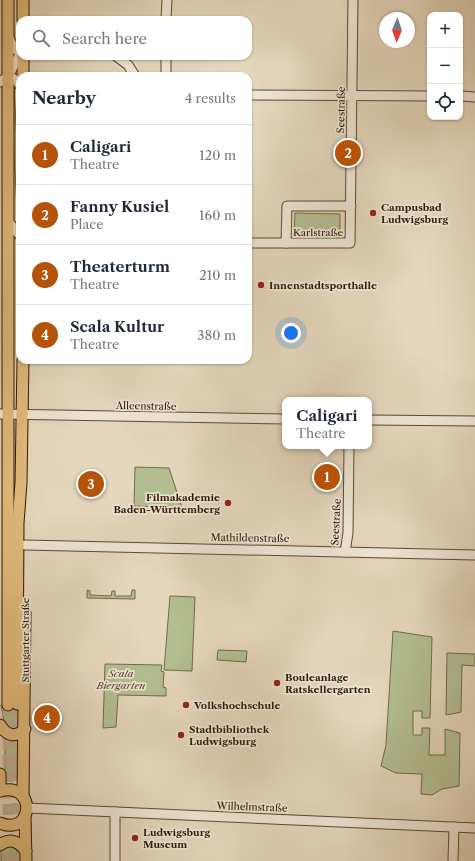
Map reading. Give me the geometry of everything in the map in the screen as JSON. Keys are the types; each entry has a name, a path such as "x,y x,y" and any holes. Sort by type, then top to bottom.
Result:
{"main road":[{"name":"Stuttgarter Straße","path":"8,0 8,35 4,79 8,120 8,221 3,414 7,482 12,704 18,523 21,483 23,364"},
{"path":"23,0 23,16"},
{"path":"22,60 23,72"},
{"name":"Stuttgarter Straße","path":"0,521 7,482"},
{"name":"Stuttgarter Straße","path":"21,483 26,511 25,729 23,796"},
{"path":"0,725 6,733 11,735 20,734 25,729"},
{"path":"0,774 0,791 14,790 23,796 26,812 26,856"},
{"path":"0,823 12,826 18,823 26,812"},
{"path":"0,845 6,841 13,841 26,856"}],"street":[{"path":"166,16 167,0"},
{"name":"Seestraße","path":"350,243 353,0"},
{"path":"8,35 16,50"},
{"path":"16,80 4,79 17,60"},
{"path":"121,60 128,65 132,72"},
{"path":"166,60 166,72"},
{"path":"252,95 427,96"},
{"path":"463,96 475,97"},
{"path":"0,110 8,120"},
{"name":"Karlstraße","path":"286,243 287,206 351,206"},
{"path":"8,221 16,231"},
{"name":"Karlstraße","path":"252,243 350,243"},
{"name":"Alleenstraße","path":"3,414 22,416 282,419"},
{"path":"372,420 475,421"},
{"name":"Seestraße","path":"345,552 348,533 349,449"},
{"name":"Mathildenstraße","path":"25,544 475,555"},
{"name":"Wilhelmstraße","path":"26,812 115,812 475,828"},
{"path":"115,812 115,861"},
{"path":"453,861 454,827"}],"green space":[{"path":"14,88 16,126 16,190 13,135"},
{"path":"295,213 340,214 340,237 294,236"},
{"path":"135,467 169,468 182,508 134,506"},
{"path":"87,590 90,591 90,595 111,596 112,591 115,591 115,596 131,596 132,590 135,590 135,599 87,598"},
{"path":"170,596 195,597 192,671 164,670"},
{"path":"393,631 432,637 430,718 422,718 422,711 413,711 413,735 422,735 422,728 430,728 429,755 445,755 445,729 460,733 459,786 442,789 432,795 421,794 422,774 396,773 381,766 386,745"},
{"path":"218,650 247,651 246,662 217,660"},
{"path":"447,653 475,654 475,666 462,665 461,712 446,715"},
{"name":"Scala Biergarten","path":"105,664 162,665 161,671 164,672 163,687 166,688 166,696 118,695 116,727 103,728"},
{"path":"1,705 21,705 21,726 10,732 4,721"},
{"path":"5,738 12,740 21,738 18,775 5,774"},
{"path":"6,844 17,848 17,861 1,861 1,849"}],"tunnel":[{"path":"17,704 17,861"},
{"path":"8,705 8,861"}],"place":[{"name":"Fanny Kusiel","path":"348,153"},
{"name":"Campusbad Ludwigsburg","path":"373,213"},
{"name":"Innenstadtsporthalle","path":"261,285"},
{"name":"Caligari","path":"327,477"},
{"name":"Theaterturm","path":"91,484"},
{"name":"Filmakademie Baden-Württemberg","path":"228,503"},
{"name":"Bouleanlage Ratskellergarten","path":"277,683"},
{"name":"Volkshochschule","path":"186,705"},
{"name":"Scala Kultur","path":"47,718"},
{"name":"Stadtbibliothek Ludwigsburg","path":"181,735"},
{"name":"Ludwigsburg Museum","path":"135,838"}]}
